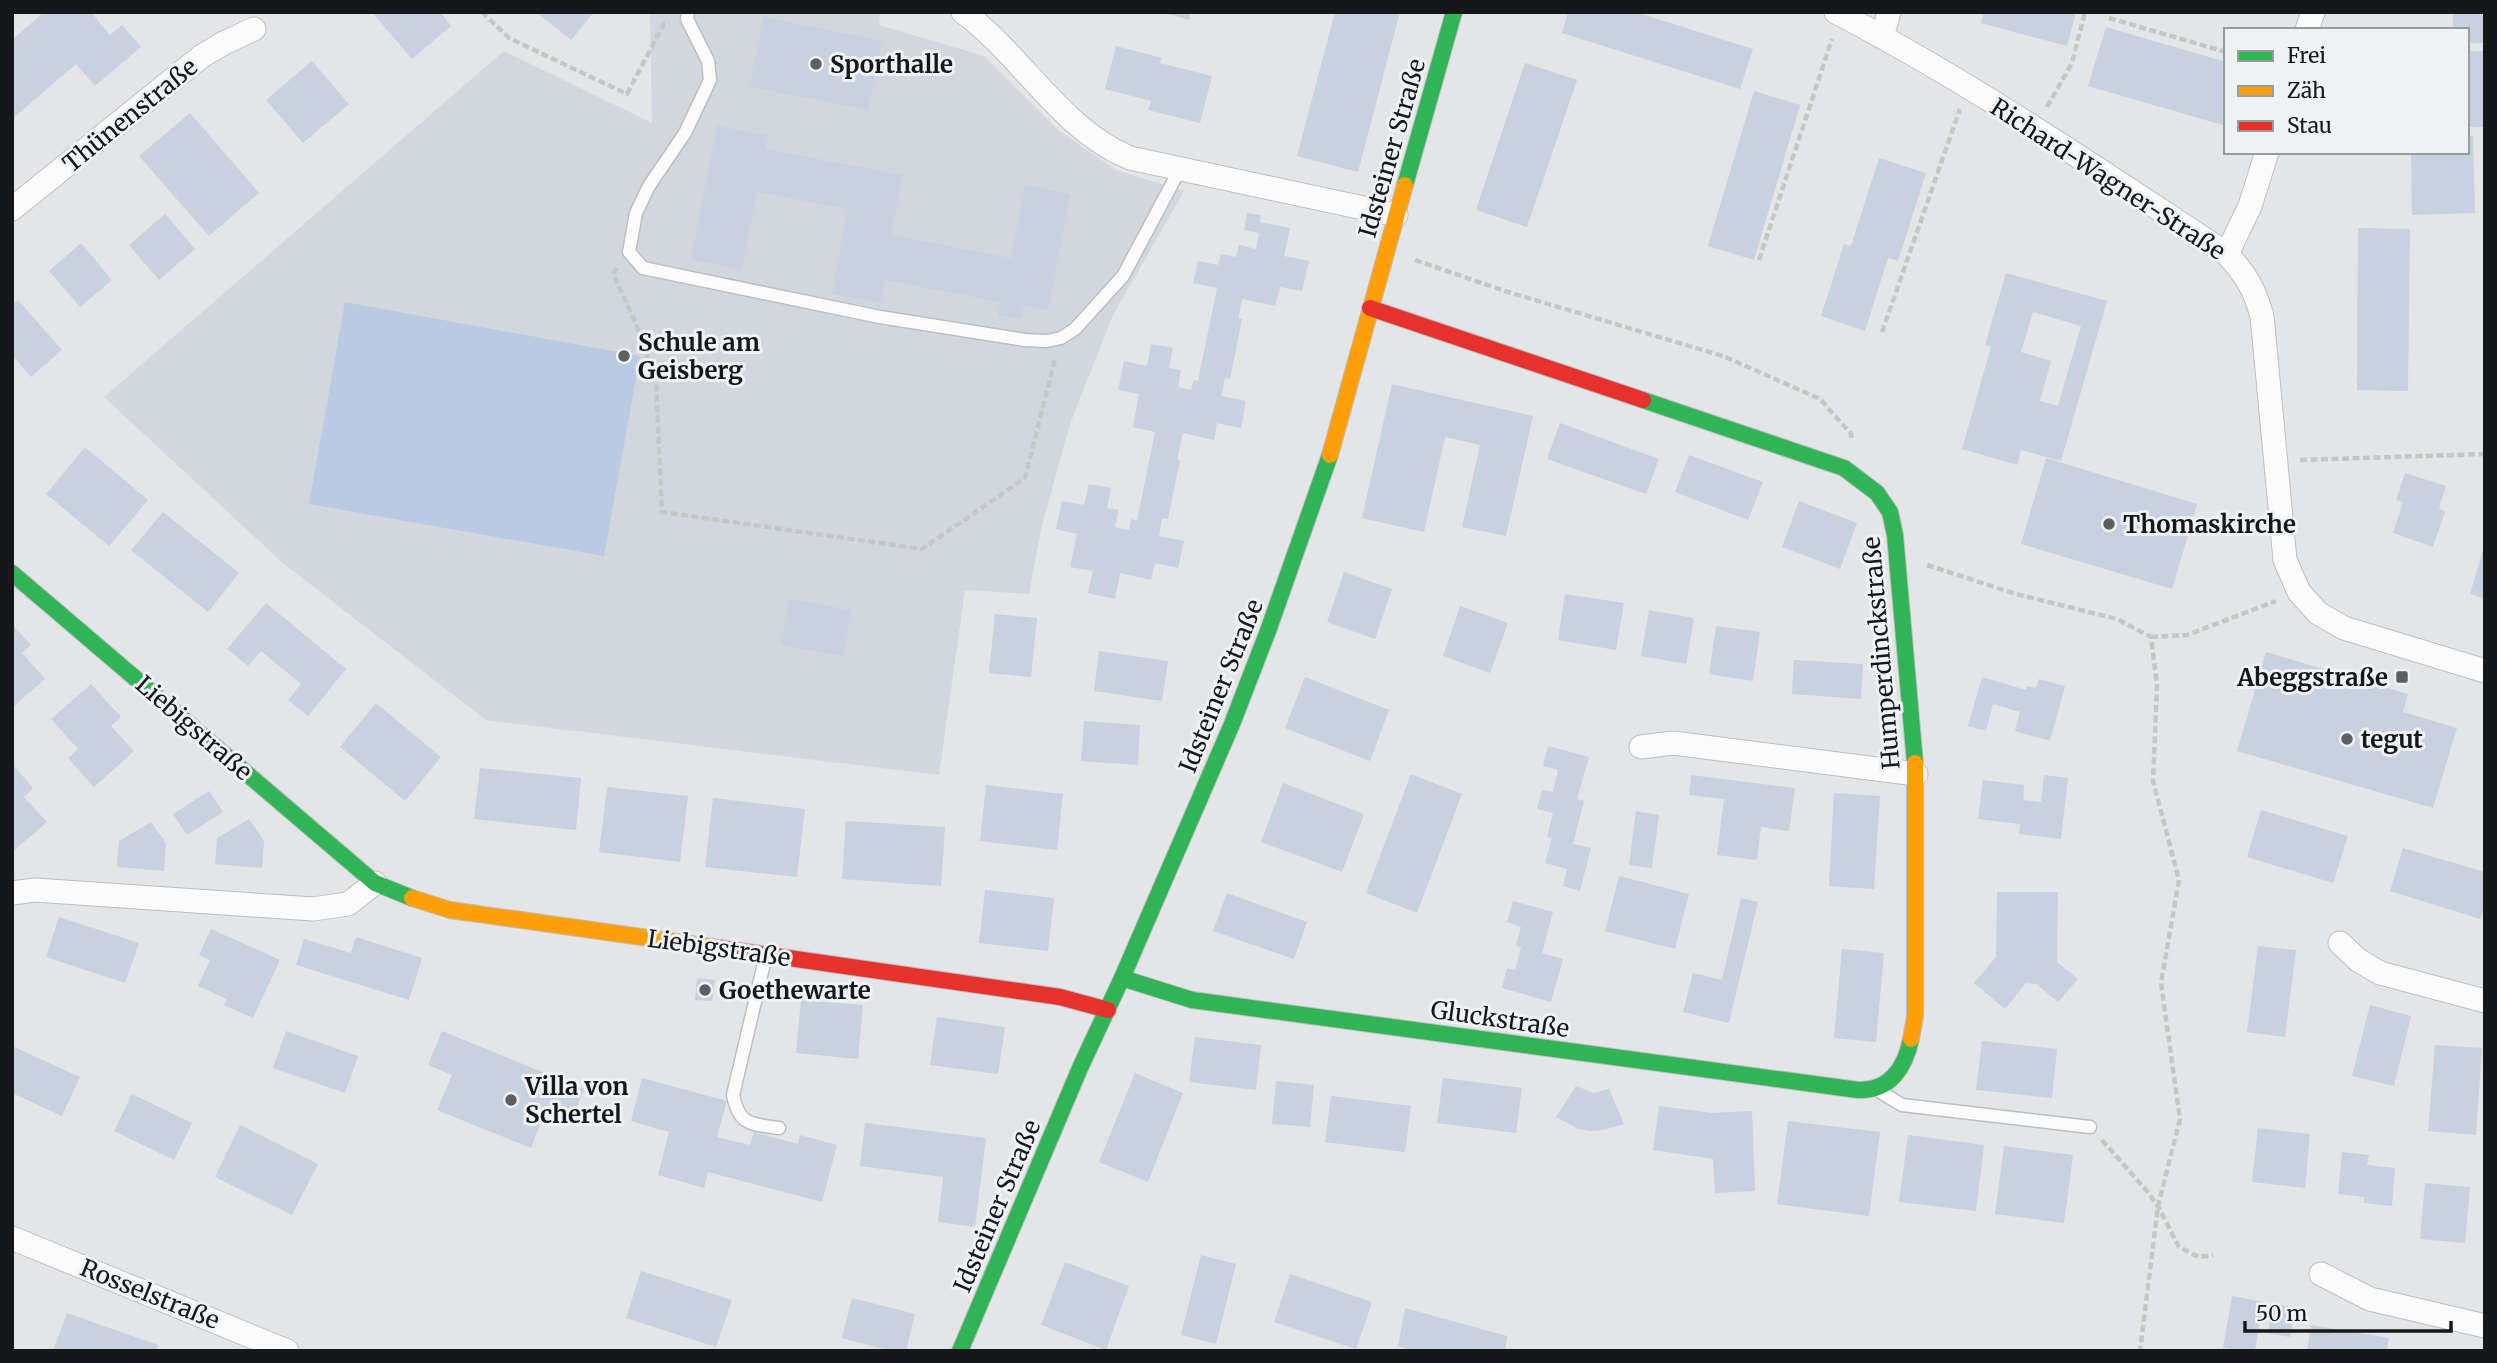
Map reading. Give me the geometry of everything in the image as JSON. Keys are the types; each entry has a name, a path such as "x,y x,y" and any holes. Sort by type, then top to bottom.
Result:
{"street":[{"path":"963,12 990,34 1056,107 1109,149 1130,158 1396,215"},
{"name":"Idsteiner Straße","path":"960,1351 1080,1068 1108,1010 1232,724 1273,618 1325,471 1454,12"},
{"path":"1882,37 1889,12"},
{"name":"Richard-Wagner-Straße","path":"1838,14 1882,37 2035,129 2227,254 2255,290 2262,316 2285,560 2299,592 2318,613 2344,628 2485,671"},
{"name":"Thünenstraße","path":"12,209 202,56 254,29"},
{"path":"2227,254 2250,206 2266,154"},
{"name":"Humperdinckstraße","path":"1370,308 1844,468 1877,493 1890,512 1916,774 1915,1017 1909,1052 1902,1067 1890,1080 1875,1089"},
{"name":"Liebigstraße","path":"12,573 375,883 407,896 450,910 1060,997 1108,1010"},
{"path":"1641,747 1673,743 1916,774"},
{"path":"14,892 35,890 313,909 348,904 375,883"},
{"path":"2340,943 2358,960 2380,973 2485,1001"},
{"name":"Gluckstraße","path":"1122,978 1192,1000 1838,1088 1875,1089"},
{"name":"Rosselstraße","path":"12,1238 287,1351"},
{"path":"2321,1274 2370,1299 2485,1326"}],"lane":[{"path":"687,15 708,61 710,80 685,133 649,186 636,213 629,251 643,268 880,317 1047,341 1060,338 1075,329 1123,276 1180,169"},
{"path":"766,955 733,1095 736,1112 751,1124 779,1128"},
{"path":"1875,1089 1902,1105 2090,1127"}],"path":[{"path":"482,12 509,38 627,94 664,24 687,15"},
{"path":"2035,129 2071,63 2085,12"},
{"path":"1759,260 1838,14"},
{"path":"2109,18 2224,51"},
{"path":"1882,332 1967,88"},
{"path":"1386,250 1508,292 1723,356 1820,399 1851,434 1857,478"},
{"path":"629,251 613,274 635,319 656,381 662,512 922,549 1025,478 1060,338"},
{"path":"2274,461 2485,454"},
{"path":"1896,554 2016,594 2117,619 2151,637 2188,635 2299,592"},
{"path":"2140,1351 2158,1206 2180,1119 2161,983 2179,880 2153,781 2157,685 2151,637"},
{"path":"2090,1127 2158,1206 2179,1247 2199,1257 2213,1255"}],"shaded area":[{"name":"Schule am Geisberg","path":"650,12 880,12 879,25 984,56 1058,130 1116,170 1184,191 1113,315 1070,424 1041,529 1029,594 965,590 939,775 486,720 284,564 104,397 504,51 652,123"},
{"path":"345,302 640,356 604,556 309,504"}],"building":[{"path":"44,12 91,12 110,35 122,25 141,47 95,86 76,64 12,119 12,40"},
{"path":"372,12 440,12 451,26 412,59"},
{"path":"536,12 594,12 571,40"},
{"path":"1162,12 1191,12 1189,20"},
{"path":"1335,12 1400,12 1358,172 1297,156"},
{"path":"1568,12 1635,12 1753,49 1740,89 1562,33"},
{"path":"1984,12 2076,12 2067,46 1981,23"},
{"path":"2453,12 2485,12 2485,43 2469,43 2469,28 2453,28"},
{"name":"Sporthalle","path":"764,17 882,41 868,110 750,87"},
{"path":"2106,27 2224,61 2224,125 2088,86"},
{"path":"1116,46 1162,58 1160,63 1212,76 1200,123 1148,110 1151,101 1105,89"},
{"path":"2469,51 2485,51 2485,127 2469,127"},
{"path":"312,61 349,104 303,143 266,100"},
{"path":"1525,63 1577,80 1527,227 1476,210"},
{"path":"1754,91 1800,105 1754,260 1708,246"},
{"path":"190,113 259,193 209,236 139,156"},
{"path":"717,126 768,135 765,149 903,175 891,235 1011,258 1025,185 1070,194 1048,310 1024,305 1021,319 998,315 1000,302 885,280 881,303 832,294 848,209 757,192 742,269 691,260"},
{"path":"2469,136 2473,136 2475,213 2412,215 2411,154 2469,154"},
{"path":"1879,158 1926,173 1898,261 1888,258 1865,331 1821,316 1844,244 1851,246"},
{"path":"1247,213 1261,215 1260,222 1290,228 1284,256 1309,261 1302,291 1280,287 1275,306 1242,299 1238,319 1242,319 1230,379 1225,378 1221,396 1246,401 1241,428 1217,423 1214,440 1183,433 1168,519 1162,518 1159,536 1184,541 1178,568 1155,563 1151,580 1120,573 1115,599 1088,593 1093,571 1070,567 1077,534 1056,529 1062,501 1084,505 1089,484 1111,488 1107,508 1119,510 1115,527 1129,530 1131,519 1137,521 1155,432 1133,427 1139,394 1118,390 1124,361 1147,366 1151,344 1173,348 1169,368 1181,370 1178,387 1191,390 1194,380 1198,381 1217,288 1193,283 1198,261 1218,265 1221,254 1236,257 1239,245 1256,249 1259,233 1244,230"},
{"path":"165,214 195,249 159,280 129,245"},
{"path":"2358,228 2410,229 2408,391 2357,390"},
{"path":"81,243 112,280 80,307 49,271"},
{"path":"2006,273 2107,301 2061,461 2021,450 2017,465 1962,449 1991,347 1985,345","holes":["2033,312 2081,326 2058,406 2040,401 2051,361 2021,352"]},
{"path":"18,300 62,350 31,377 12,355 12,305"},
{"path":"1392,384 1533,416 1506,536 1462,527 1480,445 1445,437 1424,532 1362,518"},
{"path":"1560,423 1659,459 1646,494 1547,459"},
{"path":"85,447 148,500 109,546 46,494"},
{"path":"1689,455 1763,482 1748,520 1675,492"},
{"name":"Thomaskirche","path":"2046,458 2197,504 2172,589 2021,544"},
{"path":"2405,473 2446,486 2439,508 2445,512 2433,547 2393,533 2403,502 2396,500"},
{"path":"1799,501 1857,523 1840,569 1782,547"},
{"path":"163,512 239,573 208,612 131,550"},
{"path":"2485,543 2485,599 2470,594"},
{"path":"1344,572 1392,589 1375,639 1327,622"},
{"path":"1565,594 1624,603 1616,650 1558,640"},
{"path":"789,599 851,610 843,656 781,645"},
{"path":"266,603 346,669 308,716 288,700 301,684 261,651 248,666 227,649"},
{"path":"1460,606 1508,623 1490,673 1443,656"},
{"path":"1649,610 1694,618 1686,664 1641,656"},
{"path":"995,614 1037,618 1031,677 989,673"},
{"path":"12,624 31,645 22,653 45,679 12,708"},
{"path":"1716,626 1760,632 1753,681 1709,674"},
{"path":"1099,651 1168,661 1162,701 1094,691"},
{"name":"tegut","path":"2266,652 2408,694 2403,712 2457,728 2433,808 2237,751"},
{"path":"1794,660 1863,664 1861,699 1792,694"},
{"path":"1305,677 1389,710 1370,761 1285,728"},
{"path":"1982,677 2026,690 2027,686 2036,688 2039,679 2065,686 2050,741 2015,731 2020,712 1993,704 1986,731 1968,726"},
{"path":"91,684 121,717 111,726 134,751 94,787 68,758 78,749 51,719"},
{"path":"376,703 441,757 405,801 340,747"},
{"path":"1084,721 1140,725 1138,765 1081,761"},
{"path":"1548,746 1589,757 1577,799 1584,801 1573,844 1591,848 1580,891 1563,886 1567,869 1545,863 1552,838 1547,837 1553,813 1537,809 1542,790 1553,792 1558,770 1543,766"},
{"path":"12,764 33,788 24,797 47,822 12,852"},
{"path":"480,768 581,778 576,830 474,819"},
{"path":"1411,774 1462,794 1417,913 1366,893"},
{"path":"1691,775 1795,788 1789,831 1761,827 1757,860 1717,855 1724,799 1689,795"},
{"path":"2044,775 2068,778 2061,839 2019,834 2020,824 1978,819 1983,780 2024,785 2023,800 2041,802"},
{"path":"1283,783 1364,814 1342,872 1261,842"},
{"path":"986,785 1063,794 1057,850 980,841"},
{"path":"607,787 688,796 680,862 599,852"},
{"path":"209,791 223,812 187,835 173,814"},
{"path":"1834,793 1880,796 1874,889 1829,886"},
{"path":"713,798 805,809 797,877 705,867"},
{"path":"2261,810 2348,836 2333,883 2247,857"},
{"path":"1636,811 1659,815 1652,868 1629,865"},
{"path":"249,819 264,841 262,868 215,864 217,838"},
{"path":"846,821 945,827 941,886 842,879"},
{"path":"151,822 166,843 164,871 117,867 119,841"},
{"path":"2403,848 2485,872 2485,904 2480,919 2390,891"},
{"path":"1619,876 1689,894 1675,949 1605,931"},
{"path":"985,890 1054,898 1048,951 979,943"},
{"path":"1997,892 2058,892 2057,962 2078,979 2058,1002 2036,984 2026,983 2005,1009 1974,983 1996,957"},
{"path":"1227,893 1307,922 1294,959 1213,931"},
{"path":"1741,898 1758,902 1729,1023 1683,1012 1693,973 1722,980"},
{"path":"1513,901 1553,912 1542,953 1563,959 1551,1002 1502,988 1507,968 1515,970 1521,947 1516,946 1521,927 1507,922"},
{"path":"59,917 139,943 125,983 46,957"},
{"path":"211,929 280,960 253,1018 224,1005 227,999 198,986 210,960 199,955"},
{"path":"356,937 422,958 409,1000 296,965 304,939 351,953"},
{"path":"2258,946 2296,950 2285,1037 2247,1032"},
{"path":"1842,949 1884,953 1876,1042 1834,1038"},
{"name":"Goethewarte","path":"697,978 715,980 712,1001 695,1000"},
{"path":"801,1000 863,1005 858,1059 796,1053"},
{"path":"2370,1005 2411,1016 2394,1086 2352,1076"},
{"path":"937,1017 1005,1027 998,1074 930,1065"},
{"path":"286,1031 358,1056 345,1093 273,1068"},
{"name":"Villa von Schertel","path":"442,1031 584,1089 571,1121 546,1110 531,1148 437,1110 452,1075 428,1065"},
{"path":"1195,1037 1261,1045 1256,1090 1189,1082"},
{"path":"1982,1041 2057,1049 2052,1098 1976,1090"},
{"path":"2435,1045 2482,1048 2476,1135 2428,1131"},
{"path":"12,1046 80,1077 62,1116 12,1093"},
{"path":"1135,1073 1183,1093 1148,1182 1099,1162"},
{"path":"642,1078 727,1101 717,1137 750,1145 754,1132 798,1144 800,1135 837,1145 822,1202 708,1172 704,1188 658,1175 669,1132 631,1121"},
{"path":"1443,1078 1522,1088 1516,1133 1437,1123"},
{"path":"1276,1081 1314,1085 1310,1127 1272,1124"},
{"path":"1576,1086 1594,1093 1609,1089 1624,1124 1591,1131 1579,1129 1556,1117"},
{"path":"132,1094 192,1123 174,1160 114,1131"},
{"path":"1331,1096 1411,1106 1405,1152 1325,1142"},
{"path":"1659,1106 1712,1113 1752,1111 1755,1191 1715,1193 1713,1159 1653,1150"},
{"path":"1788,1121 1880,1132 1869,1216 1777,1204"},
{"path":"865,1123 986,1138 975,1227 938,1222 943,1177 860,1166"},
{"path":"240,1125 318,1164 292,1215 215,1177"},
{"path":"2258,1128 2310,1134 2305,1188 2252,1182"},
{"path":"1908,1135 1984,1145 1976,1211 1899,1202"},
{"path":"2004,1146 2073,1155 2064,1223 1995,1214"},
{"path":"2342,1152 2369,1155 2367,1165 2395,1168 2392,1206 2364,1203 2364,1197 2338,1194"},
{"path":"2425,1183 2470,1187 2465,1243 2420,1239"},
{"path":"1201,1255 1236,1264 1216,1344 1181,1335"},
{"path":"1065,1262 1129,1286 1106,1350 1041,1325"},
{"path":"641,1271 732,1300 716,1347 626,1318"},
{"path":"1290,1274 1372,1302 1356,1349 1274,1322"},
{"path":"2232,1296 2263,1302 2255,1351 2223,1348"},
{"path":"852,1298 915,1314 906,1351 891,1351 842,1338"},
{"path":"2272,1304 2295,1307 2290,1337 2268,1333"},
{"path":"1405,1308 1507,1336 1505,1351 1416,1351 1398,1346"},
{"path":"67,1313 158,1345 156,1351 53,1351"},
{"path":"2311,1325 2389,1338 2387,1351 2307,1351"}],"traffic: fast":[{"path":"1405,185 1454,12"},
{"path":"1643,400 1844,468 1877,493 1890,512 1895,535 1915,763"},
{"path":"960,1351 1080,1068 1232,724 1330,455"},
{"path":"12,573 375,883 412,898"},
{"path":"1122,978 1192,1000 1858,1090 1879,1087 1894,1076 1905,1059 1911,1039"}],"traffic: slow":[{"path":"1330,455 1405,185"},
{"path":"1911,1039 1915,1017 1915,763"},
{"path":"412,898 450,910 719,948"}],"traffic: jam":[{"path":"1370,308 1643,400"},
{"path":"719,948 1060,997 1108,1010"}],"place":[{"name":"Sporthalle","path":"816,64"},
{"name":"Schule am Geisberg","path":"624,356"},
{"name":"Thomaskirche","path":"2109,524"},
{"name":"Abeggstraße","path":"2402,677"},
{"name":"tegut","path":"2347,739"},
{"name":"Goethewarte","path":"705,990"},
{"name":"Villa von Schertel","path":"511,1100"}]}
